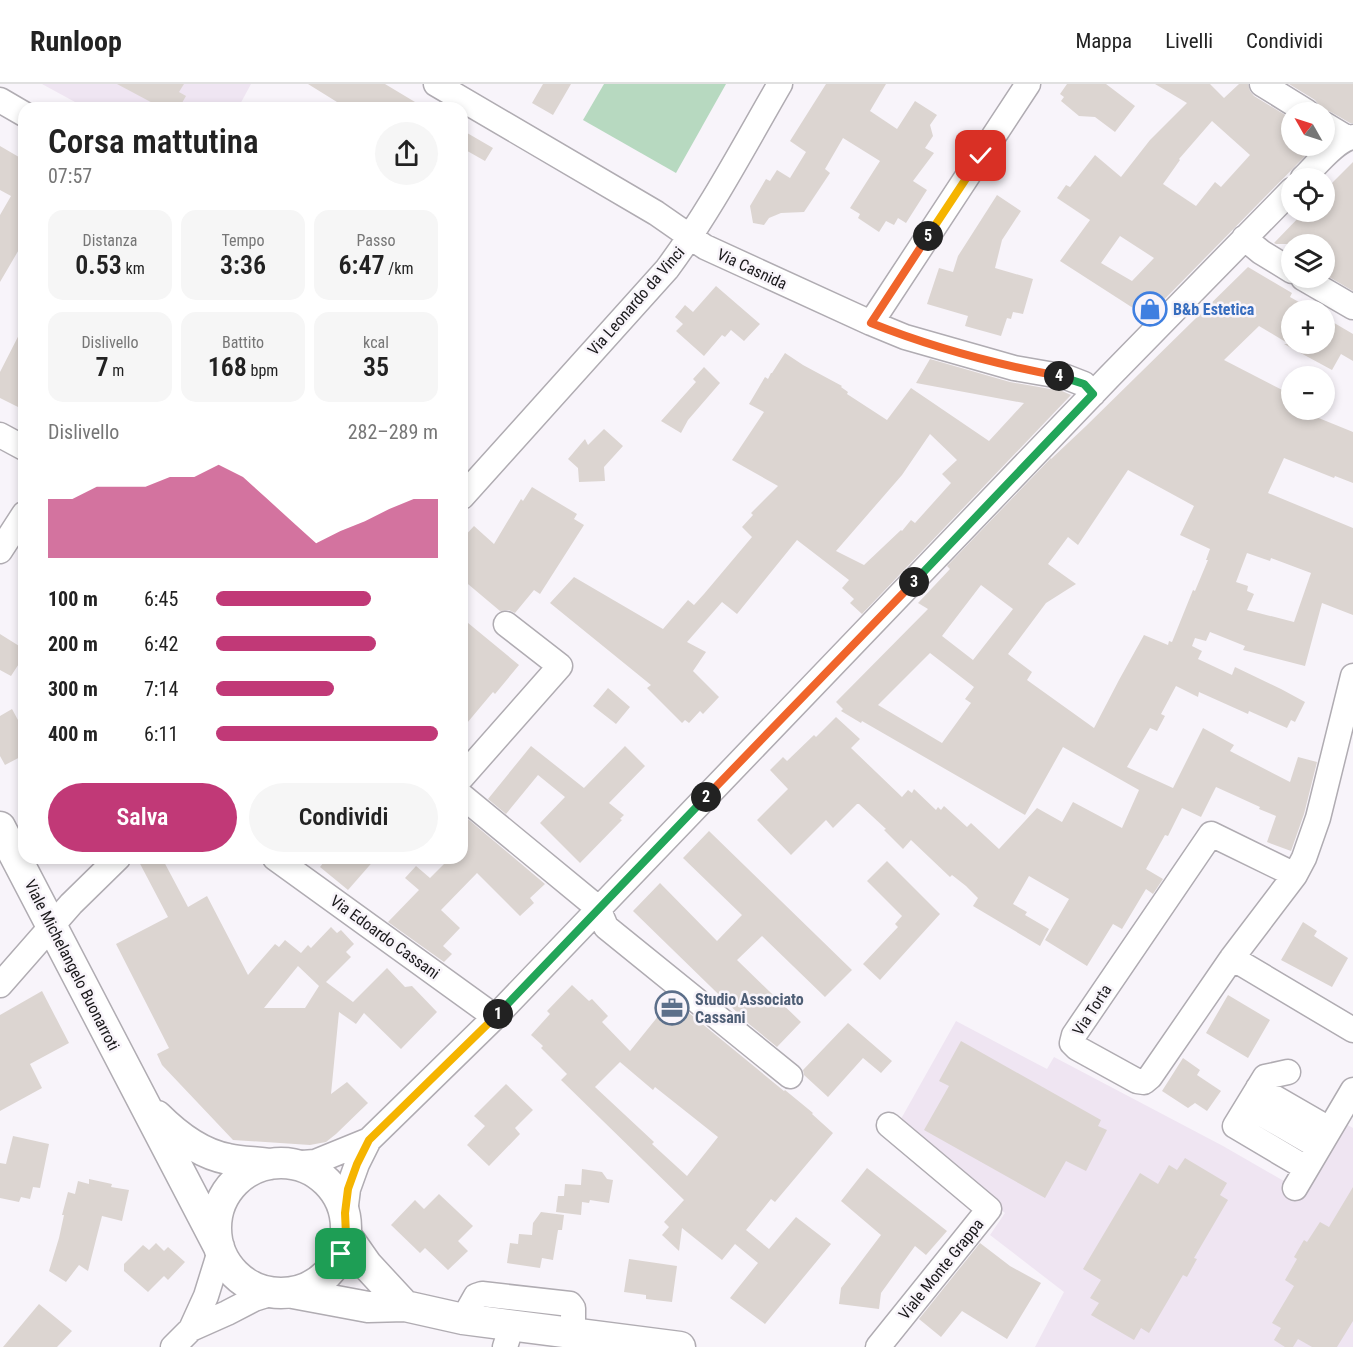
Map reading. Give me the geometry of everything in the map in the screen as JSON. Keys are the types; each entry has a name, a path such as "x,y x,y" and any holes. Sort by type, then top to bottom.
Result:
{"main road":[{"name":"Viale Michelangelo Buonarroti","path":"0,826 18,861"},
{"name":"Viale Michelangelo Buonarroti","path":"20,864 219,1249"},
{"name":"Viale Michelangelo Buonarroti","path":"144,1104 173,1132 196,1147 226,1159 280,1164"},
{"path":"405,1306 367,1265 345,1224 338,1197 326,1181 308,1169 280,1164 253,1169 237,1180 224,1197 217,1216 216,1233 219,1249 228,1267 243,1282 258,1290 368,1307 405,1306 463,1319 508,1336 573,1333 680,1347"},
{"path":"283,1293 316,1284 329,1272 341,1254 345,1224"}],"street":[{"name":"Via Casnida","path":"436,84 467,102"},
{"name":"Via Leonardo da Vinci","path":"468,490 667,269 691,236 780,84"},
{"path":"871,323 1028,84"},
{"path":"1262,84 1291,102"},
{"path":"0,100 18,110"},
{"name":"Via Casnida","path":"468,103 656,213 705,247 905,337 1014,368 1066,377 1084,384 1093,394"},
{"path":"1313,168 1332,150 1350,138 1335,130"},
{"path":"345,1224 348,1189 369,1140 495,1017 1281,201"},
{"path":"1244,238 1281,264"},
{"path":"1320,288 1353,307"},
{"path":"0,435 18,445"},
{"path":"0,551 18,523"},
{"path":"468,770 560,666 506,624"},
{"name":"Via Torta","path":"1295,875 1211,834 1074,1035 1072,1043 1130,1078 1144,1082 1150,1077 1232,958 1295,875 1304,858 1317,818 1353,676"},
{"path":"468,801 598,908 606,927 790,1076"},
{"path":"0,985 71,904 112,864"},
{"name":"Via Edoardo Cassani","path":"283,864 495,1017"},
{"path":"1232,958 1353,1030"},
{"path":"1288,1072 1265,1077 1235,1126 1300,1178 1353,1090"},
{"path":"1253,1097 1324,1138"},
{"name":"Viale Monte Grappa","path":"878,1347 989,1209 888,1125"},
{"path":"280,1164 315,1162 369,1140"},
{"path":"173,1347 191,1329 206,1296 219,1249"},
{"path":"191,1329 254,1299 283,1293"},
{"path":"463,1319 476,1296 482,1294 570,1304 573,1308 573,1333"}],"shaded area":[{"path":"42,84 251,84 241,102 75,102"},
{"path":"956,1021 1047,1069 1054,1057 1223,1146 1301,1191 1342,1122 1353,1128 1353,1347 1035,1347 1064,1292 990,1235 1005,1213 897,1126"}],"green space":[{"path":"604,84 726,84 676,173 583,120"}],"building":[{"path":"117,84 184,84 179,92 186,96 182,102 151,102"},
{"path":"308,84 385,84 415,102 337,102"},
{"path":"543,84 571,84 553,115 532,103"},
{"path":"826,84 886,84 870,111 897,129 915,101 937,115 930,125 933,136 925,148 934,153 913,181 927,190 906,223 898,218 894,225 886,221 879,232 858,218 860,214 850,208 880,161 843,138 825,169 830,173 804,212 781,213 769,218 764,225 753,223 750,206 766,179 770,181 777,170 790,178 806,152 790,141"},
{"path":"1067,84 1106,84 1135,106 1115,132 1095,117 1079,116 1061,101 1064,97 1060,94"},
{"path":"1155,84 1210,84 1224,98 1239,84 1248,84 1254,96 1281,112 1281,156 1305,156 1293,168 1281,168 1281,181 1147,317 1060,261 1090,220 1057,198 1066,185 1070,187 1095,155 1121,177 1150,140 1187,103","holes":["1212,121 1250,155 1221,187 1215,182 1196,206 1163,184 1179,159","1120,236 1154,258 1132,281 1101,263"]},
{"path":"1289,84 1353,84 1353,123 1335,114 1335,102 1317,102"},
{"path":"468,133 493,148 485,161 468,151"},
{"path":"0,146 18,156 18,251 0,282 0,215 11,196 0,190"},
{"path":"1353,162 1353,291 1335,280 1335,234 1283,234 1294,222 1335,222 1335,180"},
{"path":"997,195 1021,211 1002,240 995,268 1033,279 1023,314 1013,312 1011,319 1007,318 1001,336 965,326 968,316 927,304 939,268 953,272 958,256"},
{"path":"1281,236 1281,244 1274,243"},
{"path":"1248,267 1292,293 1290,297 1295,300 1281,300 1281,339 1259,326 1224,360 1281,389 1281,420 1324,420 1353,432 1353,483 1284,458 1268,493 1353,528 1353,615 1322,603 1305,666 1243,650 1245,646 1210,632 1206,641 1195,638 1192,646 1202,651 1198,659 1232,675 1235,667 1305,702 1295,722 1291,720 1287,728 1249,711 1248,714 1199,692 1198,697 1176,686 1161,714 1165,716 1157,731 1150,728 1127,767 1173,788 1203,728 1234,745 1230,751 1290,782 1298,757 1317,762 1304,814 1291,851 1267,842 1276,816 1216,787 1201,817 1182,808 1168,836 1165,835 1146,869 1163,879 1153,894 1146,889 1122,929 1113,924 1087,966 1045,940 1069,899 1029,876 1013,904 1027,912 1025,915 1049,929 1040,946 973,906 978,898 966,886 952,875 950,877 911,840 903,849 884,830 886,829 859,804 833,828 826,820 791,855 757,820 788,789 770,770 783,757 787,761 836,717 860,739 851,748 902,797 908,790 912,793 914,789 936,810 938,807 941,810 944,806 967,827 971,823 999,849 1037,808 1062,822 1073,802 1122,828 1139,790 1063,747 1025,815 862,721 861,723 841,711 843,709 836,702 928,609 918,603 950,569 947,566 1051,459","holes":["1128,470 1194,506 1180,535 1210,549 1206,560 1208,560 1172,642 1169,641 1168,645 1144,635 1094,728 1027,680 1032,672 1008,654 1046,603 1076,584 1048,564 1068,537 1078,545","1247,553 1270,561 1271,558 1311,573 1294,622 1247,610 1254,594 1247,591 1248,586 1236,582","981,585 1013,609 973,660 942,636","930,653 974,687 965,699 971,703 942,743 878,705"]},
{"path":"716,286 760,324 744,341 731,330 725,337 722,335 704,356 676,331 683,324 675,317 685,305 693,312"},
{"path":"1335,323 1353,334 1353,361 1341,354 1334,366 1325,366 1302,354 1335,354"},
{"path":"18,337 18,407 0,398 0,372"},
{"path":"785,353 842,386 848,392 847,394 887,420 911,388 989,441 1024,403 916,383 930,359 1010,382 1062,391 1071,395 862,614 850,603 854,599 842,588 849,580 797,540 737,614 722,602 687,642 706,652 693,671 719,697 703,714 700,711 689,723 685,720 682,723 647,688 651,685 550,603 574,577 663,629 688,600 694,605 752,537 742,527 753,515 751,513 778,486 732,460 764,412 749,404 765,377 768,379","holes":["930,434 957,460 942,474 951,483 915,523 911,520 864,565 836,551 902,475"]},
{"path":"704,367 720,383 688,420 681,433 661,421 696,382 693,379"},
{"path":"604,429 623,446 604,467 605,481 579,482 578,468 568,459 585,439 588,445"},
{"path":"532,487 577,514 574,519 584,525 540,594 534,590 515,613 509,610 500,611 468,584 468,532 474,526 494,544 521,499 523,501"},
{"path":"468,623 519,665 495,694 493,692 468,722"},
{"path":"0,634 18,645 18,665 11,676 0,670"},
{"path":"608,688 630,707 616,724 593,706"},
{"path":"12,709 18,720 18,758 5,765 0,756 0,716"},
{"path":"531,746 584,788 625,746 645,766 609,803 624,815 620,819 622,820 580,863 540,823 565,797 538,775 506,814 488,799"},
{"path":"468,819 545,884 530,898 534,903 520,916 477,873 441,910 460,928 443,946 452,954 444,962 388,922 419,890 405,878 416,866 430,878 444,864 468,864"},
{"path":"709,831 852,970 825,997 762,936 737,960 801,1022 777,1047 749,1024 633,911 660,883 717,941 742,915 683,858"},
{"path":"887,861 940,914 880,980 863,964 898,927 895,924 902,916 867,881"},
{"path":"140,864 165,864 188,907 207,896 248,975 275,944 279,947 285,940 301,953 308,945 311,948 331,927 337,933 341,930 354,944 346,952 351,957 326,982 353,1002 387,968 405,987 412,986 437,1012 401,1049 364,1013 356,1024 339,1012 331,1094 347,1082 368,1103 326,1142 310,1145 233,1140 162,1065 157,1054 169,1048 116,944 168,917","holes":["298,966 319,986 305,1008 264,1008"]},
{"path":"322,864 371,864 348,890 320,867"},
{"path":"1303,922 1317,931 1314,936 1348,958 1332,987 1281,960"},
{"path":"572,985 589,1001 592,999 608,1016 602,1022 630,1051 672,999 813,1113 833,1133 775,1202 771,1199 746,1230 769,1249 796,1217 831,1244 765,1324 730,1298 758,1263 735,1244 722,1260 682,1228 679,1251 662,1235 669,1227 664,1222 684,1200 561,1080 567,1074 531,1035 550,1014 547,1011","holes":["620,1062 653,1090 655,1087 718,1137 687,1176 595,1087"]},
{"path":"42,991 69,1043 30,1064 42,1088 0,1111 0,1015"},
{"path":"1228,995 1270,1020 1248,1058 1206,1033"},
{"path":"848,1023 892,1061 881,1073 863,1058 828,1097 804,1075 803,1070"},
{"path":"961,1041 1101,1120 1098,1126 1107,1130 1086,1171 1066,1161 1045,1198 924,1130 949,1086 939,1081"},
{"path":"1183,1058 1200,1070 1197,1075 1221,1091 1207,1111 1195,1103 1188,1108 1162,1091"},
{"path":"506,1084 533,1110 515,1128 520,1134 489,1166 467,1145 485,1126 474,1116"},
{"path":"13,1136 49,1144 40,1188 33,1187 30,1199 21,1197 19,1202 0,1198 0,1163 6,1164"},
{"path":"1185,1158 1227,1183 1220,1195 1228,1200 1194,1258 1197,1259 1187,1277 1183,1275 1149,1333 1141,1328 1134,1340 1091,1315 1099,1303 1090,1298 1101,1280 1083,1269 1140,1173 1158,1184 1169,1165 1177,1170"},
{"path":"867,1168 947,1231 926,1255 915,1246 881,1293 879,1309 839,1304 841,1288 881,1235 841,1201"},
{"path":"582,1169 602,1172 607,1179 613,1180 609,1203 590,1200 589,1203 582,1202 581,1215 556,1212 558,1196 564,1196 565,1184 581,1185"},
{"path":"89,1179 112,1184 111,1187 129,1190 122,1221 102,1216 88,1271 79,1265 66,1282 49,1271 59,1238 68,1192 75,1194 78,1181 89,1184"},
{"path":"1353,1187 1353,1321 1337,1347 1312,1347 1298,1339 1293,1347 1285,1347 1274,1340 1281,1328 1272,1323 1294,1286 1285,1280 1297,1259 1294,1257 1304,1240 1307,1242 1320,1222 1329,1227"},
{"path":"439,1194 473,1226 458,1241 468,1251 448,1270 425,1248 420,1253 391,1225 415,1200 424,1209"},
{"path":"541,1212 564,1215 562,1230 558,1230 553,1260 542,1258 540,1268 507,1263 510,1243 518,1244 519,1234 532,1235 533,1223"},
{"path":"156,1243 164,1251 168,1247 185,1262 168,1280 164,1276 148,1292 124,1271 124,1264 143,1245 149,1250"},
{"path":"980,1243 1010,1266 1041,1283 1007,1339 962,1311 941,1337 919,1319"},
{"path":"629,1259 677,1266 672,1302 646,1299 646,1295 624,1292"},
{"path":"39,1304 72,1331 57,1347 3,1347"}],"place":[{"name":"B&b Estetica","path":"1150,309"},
{"name":"Studio Associato Cassani","path":"672,1008"}],"route":[{"path":"341,1254 346,1235 345,1213 348,1189 369,1140 495,1017 1093,394 1084,384 1066,377 1014,368 905,337 871,323 981,156"}]}
